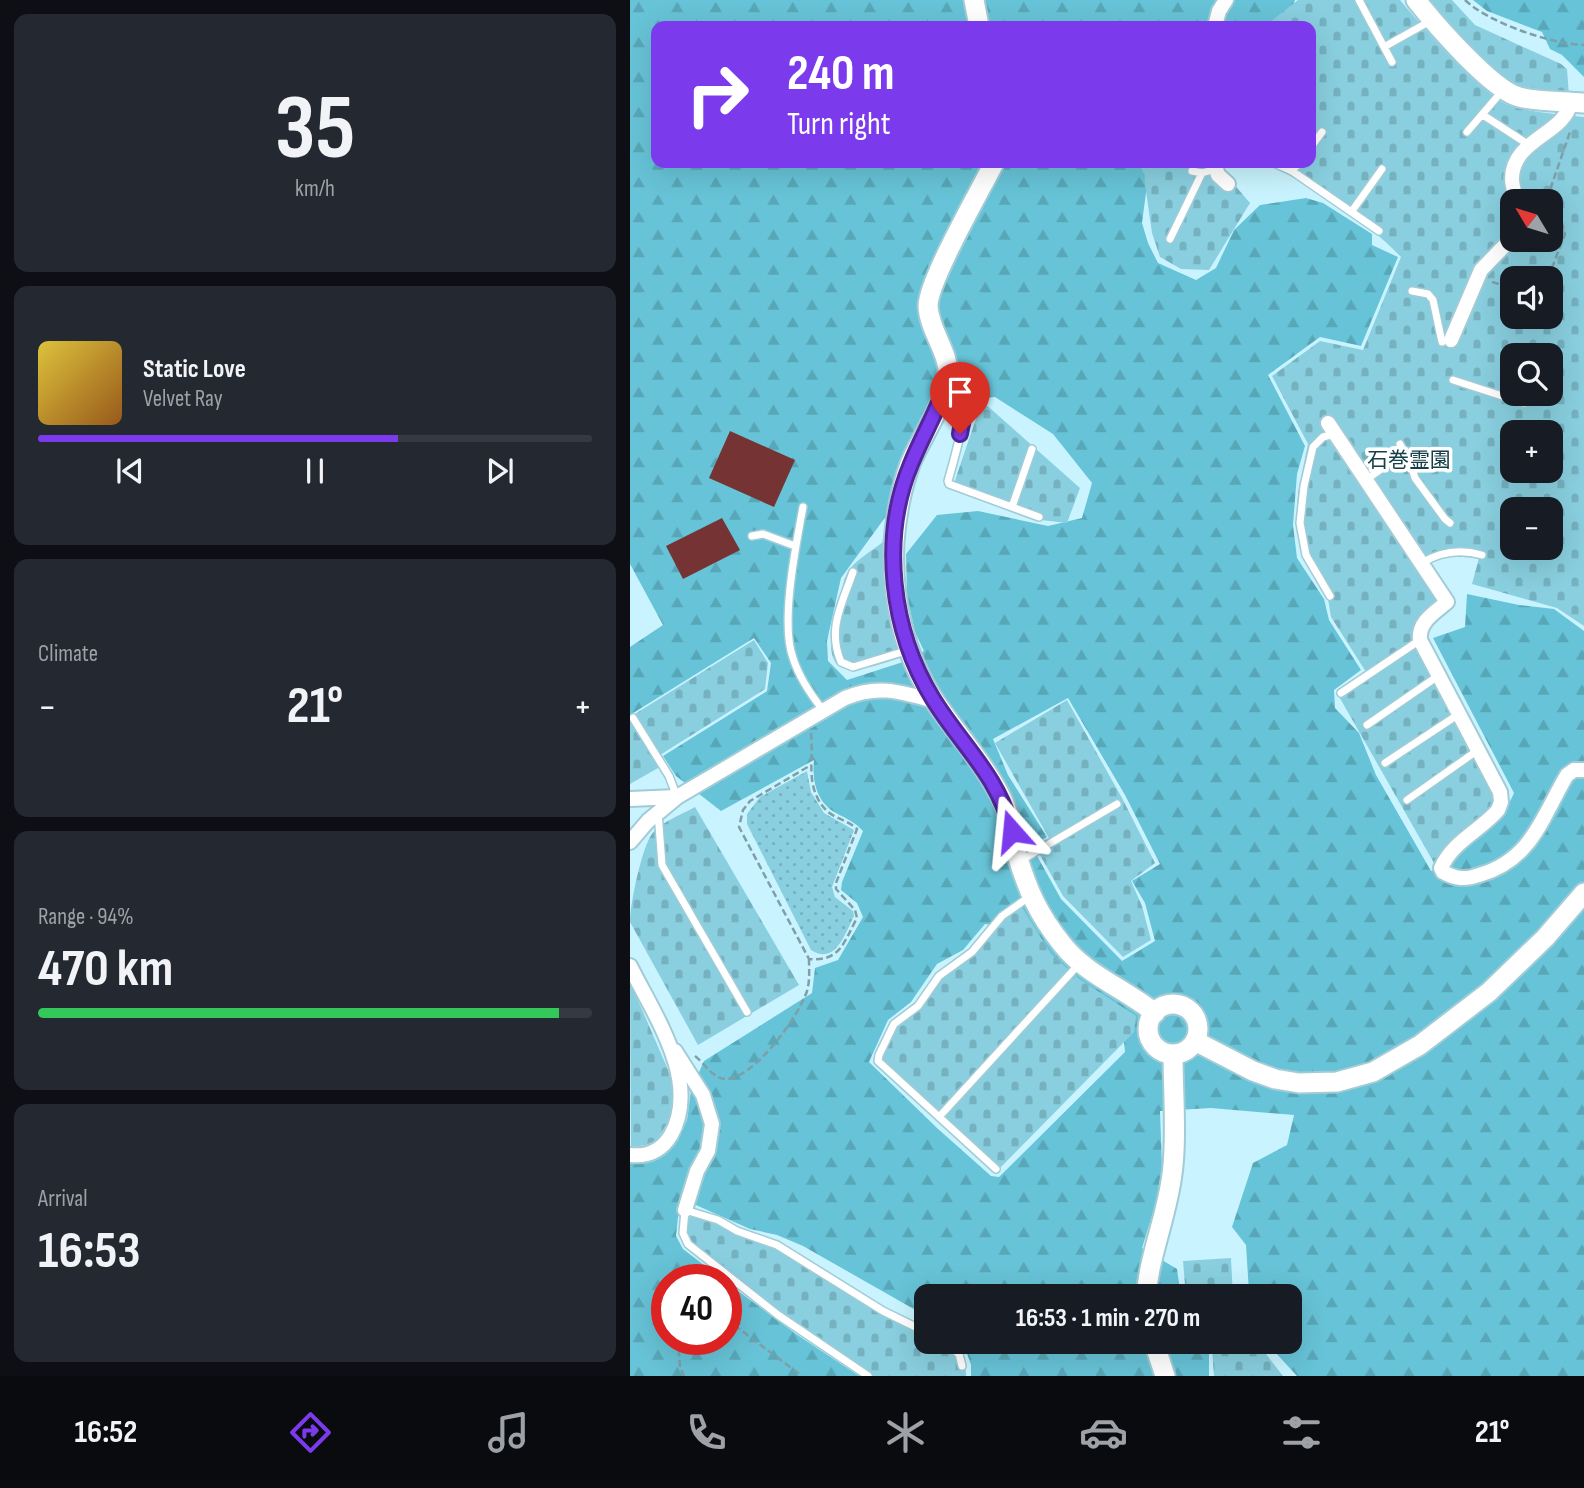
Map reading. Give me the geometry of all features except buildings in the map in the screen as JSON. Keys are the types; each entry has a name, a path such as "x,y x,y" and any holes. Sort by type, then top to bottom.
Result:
{"street":[{"path":"974,0 978,21"},
{"path":"1216,21 1226,0"},
{"path":"1416,0 1432,20 1504,89 1517,96 1574,107"},
{"path":"1514,189 1512,179 1515,167 1529,145 1574,107"},
{"path":"992,168 929,297 931,326 943,351 949,376 943,395 910,465 899,503 894,543 894,580 902,623 913,664 934,701 993,781 1006,807 1030,897 1063,946 1080,963 1155,1013"},
{"path":"1210,168 1228,184"},
{"path":"1446,341 1481,270 1500,250"},
{"path":"1331,428 1447,602 1424,622 1419,630 1420,640 1500,792 1501,802 1492,817 1455,846 1441,868 1443,872 1459,880 1495,871 1514,859 1529,844 1567,775 1574,770 1584,770"},
{"path":"631,837 677,797 863,690 892,690 934,701"},
{"path":"630,799 677,797"},
{"path":"1195,1041 1253,1071 1287,1081 1336,1082 1373,1072 1420,1045 1489,992 1545,938 1584,893"},
{"path":"630,966 672,1047 703,1095 712,1124 708,1151 693,1181 685,1210"},
{"path":"1169,1005 1184,1007 1191,1012 1198,1026 1195,1041 1186,1051 1173,1054 1159,1050 1150,1039 1149,1025 1155,1013 1169,1005"},
{"path":"630,1155 655,1152 665,1144 680,1114 680,1079 672,1047"},
{"path":"1147,1284 1147,1273 1166,1212 1173,1171 1173,1054"},
{"path":"1158,1354 1165,1376"}],"lane":[{"path":"1359,0 1392,62"},
{"path":"1384,47 1432,20"},
{"path":"1467,132 1504,89"},
{"path":"1483,115 1529,145"},
{"path":"1316,140 1322,132"},
{"path":"1192,171 1210,168"},
{"path":"1170,239 1210,168"},
{"path":"1285,168 1379,231"},
{"path":"1352,211 1382,169"},
{"path":"1412,291 1428,294 1433,300 1446,341"},
{"path":"949,376 960,382 964,390 960,434 949,485 1039,517"},
{"path":"1453,380 1500,395"},
{"path":"1330,596 1307,555 1300,515 1313,447 1331,428"},
{"path":"1400,444 1415,478 1450,523"},
{"path":"1012,507 1032,449"},
{"path":"1366,480 1405,452"},
{"path":"803,507 795,546 788,631 792,657 810,694 823,711"},
{"path":"752,536 763,534 795,546"},
{"path":"1421,563 1435,555 1452,552 1469,551 1482,555"},
{"path":"853,572 834,631 835,648 841,662 853,667 909,650"},
{"path":"1341,693 1420,640"},
{"path":"1367,725 1439,676"},
{"path":"1385,763 1459,714"},
{"path":"633,718 669,776 677,797"},
{"path":"1407,800 1478,750"},
{"path":"1020,862 1117,804"},
{"path":"658,811 662,865 747,1012"},
{"path":"996,1169 878,1061 894,1024 918,1006 939,976 978,945 1002,916 1030,897"},
{"path":"939,1117 1080,963"},
{"path":"868,1376 860,1368 778,1315 688,1244 683,1233 685,1210 718,1220 737,1231 777,1245 883,1311 914,1326"},
{"path":"959,1354 962,1366"}],"path":[{"path":"1465,0 1483,14 1538,36 1556,42 1584,45"},
{"path":"1553,266 1565,234 1551,187 1570,132 1574,107"},
{"path":"1479,277 1500,284"},
{"path":"809,719 813,750 813,792 830,814 857,829 836,883 836,889 855,910 857,919 838,952 828,958 809,959"},
{"path":"672,1047 691,1052 720,1078 734,1077 760,1059 793,1020 808,989 809,959 739,827 743,810 750,801 811,765"},
{"path":"742,1331 802,1376"},
{"path":"679,1355 684,1376"}],"green space":[{"path":"630,0 1218,0 1209,21 651,21 651,168 1142,168 1147,185 1142,223 1148,243 1158,263 1196,280 1216,268 1234,230 1260,205 1306,198 1323,203 1372,234 1372,245 1398,257 1361,346 1320,337 1268,375 1305,446 1297,474 1293,525 1297,558 1324,599 1329,620 1361,670 1334,690 1335,708 1359,733 1376,775 1431,871 1457,858 1480,831 1506,810 1514,793 1433,638 1465,627 1467,594 1554,609 1584,631 1584,1376 1297,1376 1277,1354 1302,1354 1302,1284 1248,1284 1246,1245 1232,1227 1253,1163 1287,1145 1294,1115 1211,1108 1160,1111 1162,1167 1156,1203 1142,1248 1177,1269 1179,1284 914,1284 914,1309 803,1246 777,1235 750,1229 680,1198 676,1236 683,1249 702,1264 651,1264 651,1355 742,1355 742,1294 859,1376 630,1376 630,1163 655,1161 675,1145 687,1120 691,1090 704,1061 812,993 815,968 838,960 863,917 857,903 841,890 863,831 824,803 815,783 814,760 721,811 676,776 663,756 767,691 771,663 754,638 630,715 630,647 663,625 630,564","holes":["995,397 1053,434 1092,483 1082,518 1048,526 978,511 937,515 906,554 907,596 915,632 924,651 903,662 847,680 828,661 827,641 841,578 916,475 955,400","1068,698 1125,795 1160,864 1132,881 1145,903 1155,941 1122,961 1061,899 1031,845 1047,837 1008,775 993,739","985,924 1001,926 1123,1032 1125,1052 999,1177 991,1176 869,1062 888,1020 911,1002 937,964 963,950"]},
{"path":"1231,0 1295,0 1288,21 1222,21 1225,8"},
{"name":"石巻霊園","path":"1298,0 1400,0 1452,58 1498,99 1527,110 1584,117 1584,626 1557,608 1472,584 1479,558 1446,556 1427,564 1453,603 1429,625 1424,636 1507,801 1458,847 1434,863 1337,693 1366,672 1331,617 1328,599 1303,558 1297,524 1298,493 1308,444 1272,376 1320,341 1363,350 1401,257 1337,204 1274,168 1316,168 1316,21 1271,21"},
{"path":"1425,0 1452,0 1475,25 1561,64 1567,69 1569,95 1524,90 1501,80"},
{"path":"1473,0 1584,0 1584,77 1562,55 1550,49 1542,32 1487,11"},
{"path":"1143,168 1209,168 1215,180 1225,190 1232,182 1250,203 1209,270 1181,269 1160,257 1152,233"},
{"path":"982,401 1080,488 1067,523 1041,520 952,489"},
{"path":"883,542 885,580 900,658 866,668 842,667 835,661 832,634 845,579 856,562"},
{"path":"754,640 768,663 765,689 660,755 665,764 630,784 630,717"},
{"path":"1067,700 1155,863 1131,881 1142,906 1151,940 1123,957 1063,896 1035,846 1049,838 995,743"},
{"path":"807,771 811,792 824,813 854,830 832,887 835,897 853,911 854,916 843,939 827,954 811,950 747,824 747,814 760,797"},
{"path":"695,807 799,985 698,1045 630,922 637,879 650,837 664,823"},
{"path":"1018,901 1051,954 1079,979 1136,1016 1134,1032 995,1173 875,1062 891,1022 919,1001 935,976 968,951 995,917 1011,903"},
{"path":"630,982 666,1065 674,1087 675,1104 657,1140 631,1147"},
{"path":"696,1210 747,1232 780,1242 879,1306 914,1323 914,1354 962,1354 966,1376 863,1376 742,1289 742,1264 708,1264 684,1244 680,1230"},
{"path":"1231,1258 1232,1284 1185,1284 1183,1261"},
{"path":"967,1354 1209,1354 1209,1376 971,1376"},
{"path":"1212,1354 1266,1354 1283,1376 1214,1376"}],"route":[{"path":"960,434 964,390 960,382 949,376 943,395 910,465 899,503 894,543 894,580 913,664 934,701 993,781 1006,807 1012,831"}]}
